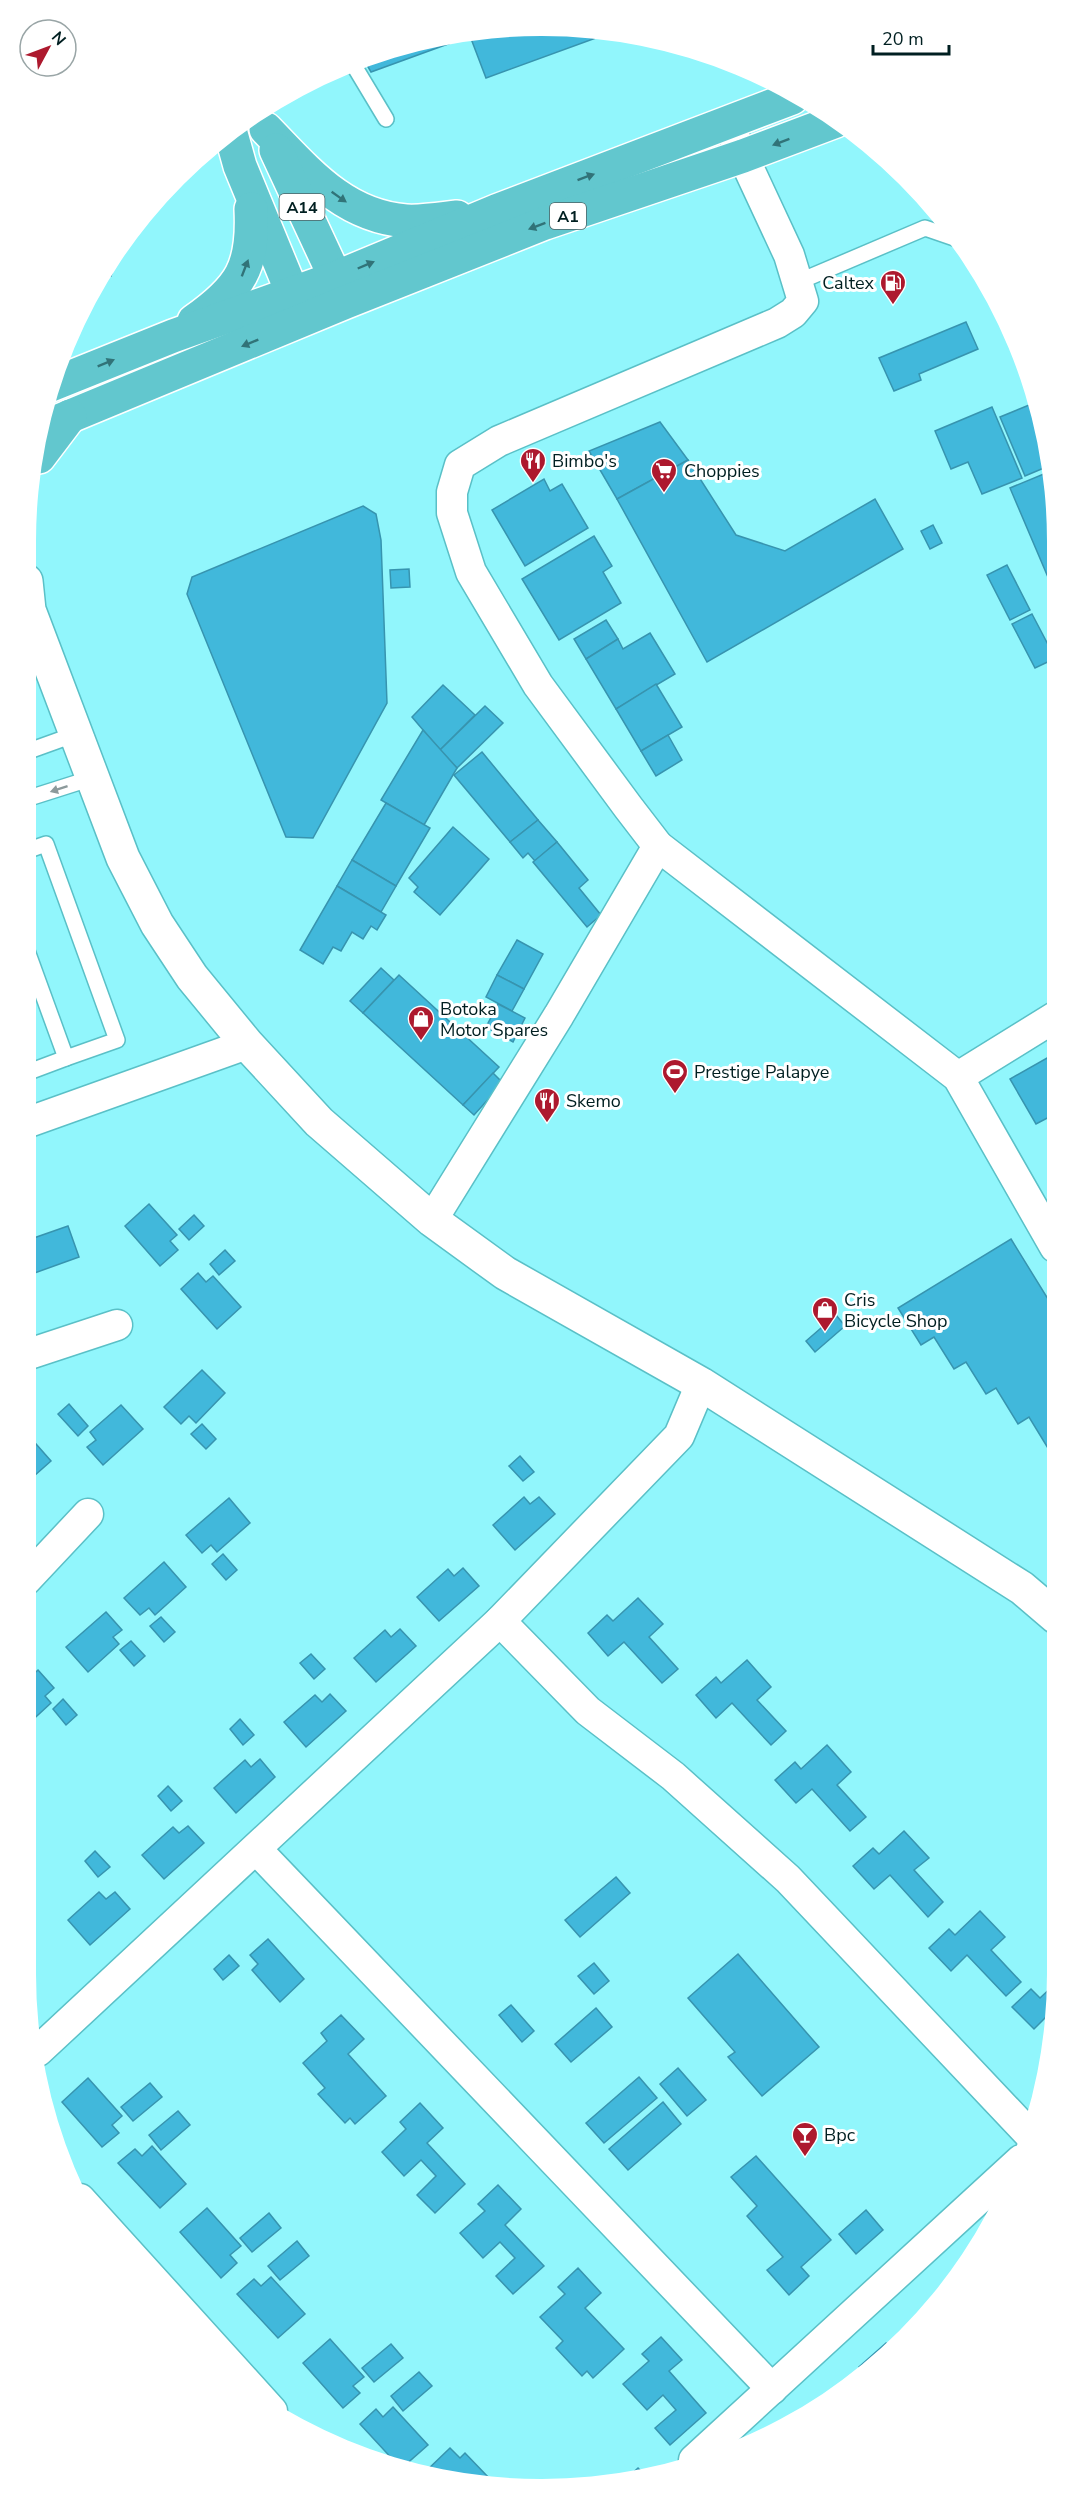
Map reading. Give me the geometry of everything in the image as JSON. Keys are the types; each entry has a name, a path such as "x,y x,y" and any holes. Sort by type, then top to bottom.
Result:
{"highway":[{"name":"A1","path":"341,290 496,211 787,100"},
{"path":"261,122 323,185 359,210 377,216 407,221 496,211"},
{"name":"A14","path":"261,122 341,290"},
{"name":"A1","path":"57,422 298,307 341,290 545,224 828,125"},
{"name":"A14","path":"233,140 250,190 298,307"},
{"path":"173,336 205,313 243,276 250,253 250,190"},
{"name":"A1","path":"63,380 173,336 298,307"},
{"path":"46,444 57,422"}],"street":[{"path":"728,124 789,255 803,301 793,313 777,323 499,441 460,465 452,492 452,513 471,572 538,685 658,846 958,1077 1047,1233"},
{"path":"36,624 123,858 157,924 192,977 248,1044 319,1122 432,1220 505,1273 701,1384 1012,1582 1047,1610"},
{"path":"432,1220 559,1015 658,846"},
{"path":"958,1077 1047,1022"},
{"path":"36,1119 248,1044"},
{"path":"36,1352 117,1325"},
{"path":"42,2048 257,1850 500,1621 679,1436 701,1384"},
{"path":"36,1569 88,1514"},
{"path":"500,1621 588,1711 672,1776 788,1879 1023,2127"},
{"path":"257,1850 772,2389"},
{"path":"702,2453 1006,2174"},
{"path":"103,2224 251,2387"}],"lane":[{"path":"357,71 386,119"},
{"path":"798,282 926,228 943,234"},
{"path":"36,748 76,734"},
{"path":"36,796 92,778"},
{"path":"36,848 46,844 117,1040 36,1069"},
{"path":"36,976 66,1058"}],"building":[{"path":"542,36 594,39 486,78 472,41"},
{"path":"442,46 371,72 368,67 411,53"},
{"path":"966,322 978,349 919,374 921,380 894,391 879,358"},
{"path":"1028,405 1042,469 1025,476 1000,417"},
{"path":"992,407 1022,478 982,494 968,462 951,469 935,431"},
{"path":"660,422 688,460 617,499 589,451"},
{"path":"688,460 736,535 785,551 875,499 903,549 707,662 617,499"},
{"path":"1043,474 1046,508 1047,575 1010,488"},
{"path":"544,479 550,491 562,484 588,528 525,566 492,510"},
{"path":"363,506 376,514 381,540 387,703 313,838 286,837 187,594 192,577"},
{"path":"933,525 942,543 930,549 921,531"},
{"path":"594,536 612,566 603,572 621,603 559,640 522,579"},
{"path":"1007,565 1030,610 1010,620 987,575"},
{"path":"409,569 410,587 391,588 390,570"},
{"path":"1032,614 1047,643 1047,662 1035,668 1012,624"},
{"path":"606,620 618,639 586,659 574,639"},
{"path":"650,633 675,674 616,709 586,659 618,639 623,649"},
{"path":"656,684 682,727 641,751 616,709"},
{"path":"443,685 475,715 440,750 412,717"},
{"path":"485,706 503,723 457,768 440,750"},
{"path":"423,730 457,768 424,825 381,800"},
{"path":"668,735 682,760 656,776 641,751"},
{"path":"482,752 538,820 510,842 454,775"},
{"path":"386,803 430,828 396,886 352,860"},
{"path":"538,820 557,842 535,861 528,853 523,858 510,842"},
{"path":"453,827 489,859 440,915 414,892 418,887 409,878"},
{"path":"557,842 588,880 579,888 601,915 587,927 533,862"},
{"path":"352,860 396,886 381,912 337,886"},
{"path":"337,886 386,915 377,930 371,926 363,939 352,932 341,951 333,947 323,964 300,950"},
{"path":"517,940 543,954 524,989 497,975"},
{"path":"381,968 394,980 363,1013 350,1001"},
{"path":"399,975 499,1067 463,1105 363,1013"},
{"path":"497,975 524,989 512,1011 486,997"},
{"path":"498,1004 525,1018 513,1042 486,1027"},
{"path":"1047,1058 1047,1118 1036,1124 1010,1079"},
{"path":"493,1073 503,1083 474,1115 463,1105"},
{"path":"149,1204 177,1235 170,1241 178,1250 160,1266 125,1226"},
{"path":"194,1215 204,1226 189,1240 179,1229"},
{"path":"68,1226 79,1257 36,1272 36,1237"},
{"path":"1011,1239 1047,1297 1047,1447 1029,1417 1018,1424 996,1388 986,1394 966,1362 954,1369 934,1337 921,1345 898,1308"},
{"path":"225,1250 235,1261 219,1275 210,1264"},
{"path":"198,1273 206,1282 213,1276 241,1307 217,1329 181,1289"},
{"name":"Cris Bicycle Shop","path":"836,1315 845,1326 815,1352 806,1341"},
{"path":"202,1370 225,1393 196,1423 189,1416 181,1424 164,1407"},
{"path":"69,1404 88,1426 78,1436 58,1414"},
{"path":"121,1405 143,1429 103,1465 87,1447 96,1440 90,1432"},
{"path":"202,1424 216,1439 206,1449 191,1434"},
{"path":"36,1444 51,1461 36,1474"},
{"path":"520,1456 534,1472 523,1481 509,1466"},
{"path":"524,1497 530,1504 539,1497 555,1514 515,1550 493,1525"},
{"path":"229,1498 250,1523 217,1552 211,1545 202,1553 186,1535"},
{"path":"223,1554 237,1570 226,1580 212,1564"},
{"path":"164,1562 186,1587 155,1615 149,1608 140,1615 124,1598"},
{"path":"463,1568 479,1586 439,1621 417,1597 448,1569 454,1576"},
{"path":"638,1598 663,1624 649,1637 678,1669 662,1683 624,1642 608,1656 588,1633 607,1615 613,1621"},
{"path":"106,1612 122,1630 113,1637 119,1644 88,1672 66,1647"},
{"path":"161,1617 175,1632 164,1642 150,1626"},
{"path":"400,1629 416,1646 376,1682 354,1658 385,1630 391,1637"},
{"path":"131,1641 145,1656 134,1666 120,1650"},
{"path":"311,1654 325,1669 314,1679 300,1663"},
{"path":"747,1660 771,1687 757,1700 786,1731 771,1745 732,1703 716,1718 696,1695 716,1677 721,1683"},
{"path":"38,1670 54,1688 45,1696 51,1703 36,1717 36,1672"},
{"path":"330,1694 346,1711 306,1747 284,1722 315,1695 322,1702"},
{"path":"63,1699 77,1715 66,1725 53,1709"},
{"path":"240,1719 254,1735 243,1745 230,1729"},
{"path":"827,1745 851,1772 837,1785 866,1817 850,1831 812,1789 796,1803 775,1780 795,1762 801,1769"},
{"path":"260,1759 275,1777 236,1813 214,1788 245,1760 251,1767"},
{"path":"168,1786 182,1801 171,1811 158,1796"},
{"path":"188,1826 204,1843 164,1879 142,1855 173,1827 179,1833"},
{"path":"904,1831 929,1858 914,1870 943,1902 928,1917 890,1875 874,1889 853,1866 873,1848 879,1854"},
{"path":"95,1851 110,1867 98,1877 85,1861"},
{"path":"616,1877 630,1893 580,1937 565,1920"},
{"path":"99,1892 106,1899 115,1892 130,1909 90,1945 68,1920"},
{"path":"980,1911 1005,1937 991,1950 1021,1982 1006,1996 967,1955 951,1971 929,1948 949,1929 955,1935"},
{"path":"268,1939 304,1979 280,2002 252,1970 258,1964 250,1955"},
{"path":"738,1954 819,2047 762,2096 728,2057 735,2052 688,1998"},
{"path":"229,1955 239,1966 223,1980 214,1969"},
{"path":"594,1963 609,1981 594,1994 578,1976"},
{"path":"1031,1989 1040,1998 1046,1992 1045,2018 1034,2029 1012,2007"},
{"path":"511,2005 534,2031 522,2042 499,2015"},
{"path":"596,2008 612,2027 571,2062 555,2044"},
{"path":"341,2015 364,2039 348,2054 386,2096 355,2124 350,2118 345,2123 318,2094 325,2088 303,2063 327,2041 321,2033"},
{"path":"678,2068 706,2100 687,2116 660,2084"},
{"path":"639,2077 657,2098 604,2143 586,2123"},
{"path":"88,2078 122,2116 112,2125 119,2133 102,2147 62,2102"},
{"path":"150,2083 162,2097 133,2121 121,2107"},
{"path":"663,2102 681,2124 628,2170 609,2149"},
{"path":"420,2103 443,2128 427,2143 465,2184 435,2213 417,2195 436,2176 421,2160 404,2176 382,2152 406,2129 400,2122"},
{"path":"178,2111 190,2125 161,2150 149,2135"},
{"path":"152,2146 186,2184 160,2208 118,2163 135,2149 142,2156"},
{"path":"756,2156 831,2240 801,2267 809,2276 789,2295 767,2270 783,2257 747,2216 757,2206 731,2177"},
{"path":"498,2185 521,2209 505,2225 544,2266 513,2294 496,2276 515,2258 500,2242 483,2258 460,2233 485,2211 478,2204"},
{"path":"207,2208 241,2246 230,2255 237,2263 221,2278 180,2232"},
{"path":"866,2210 883,2230 856,2254 839,2234"},
{"path":"269,2213 281,2228 252,2252 240,2238"},
{"path":"297,2241 309,2256 280,2280 268,2266"},
{"path":"578,2268 601,2293 585,2308 624,2349 593,2378 587,2371 582,2376 556,2348 563,2341 540,2317 565,2294 558,2287"},
{"path":"271,2277 305,2314 278,2338 237,2294 254,2279 261,2286"},
{"path":"661,2337 682,2360 669,2371 706,2413 670,2445 655,2428 676,2410 663,2395 647,2410 623,2384 649,2361 642,2354"},
{"path":"330,2339 364,2377 353,2386 360,2393 343,2408 303,2363"},
{"path":"391,2344 403,2358 374,2382 362,2368"},
{"path":"419,2372 432,2386 403,2411 391,2396"},
{"path":"393,2407 428,2445 409,2461 389,2455 360,2424 376,2409 383,2417"},
{"path":"450,2448 460,2458 465,2453 487,2476 476,2475 431,2466"}],"place":[{"name":"Caltex","path":"893,306"},
{"name":"Bimbo's","path":"533,484"},
{"name":"Choppies","path":"664,494"},
{"name":"Botoka Motor Spares","path":"421,1042"},
{"name":"Prestige Palapye","path":"675,1095"},
{"name":"Skemo","path":"547,1124"},
{"name":"Cris Bicycle Shop","path":"825,1333"},
{"name":"Bpc","path":"805,2158"}]}
